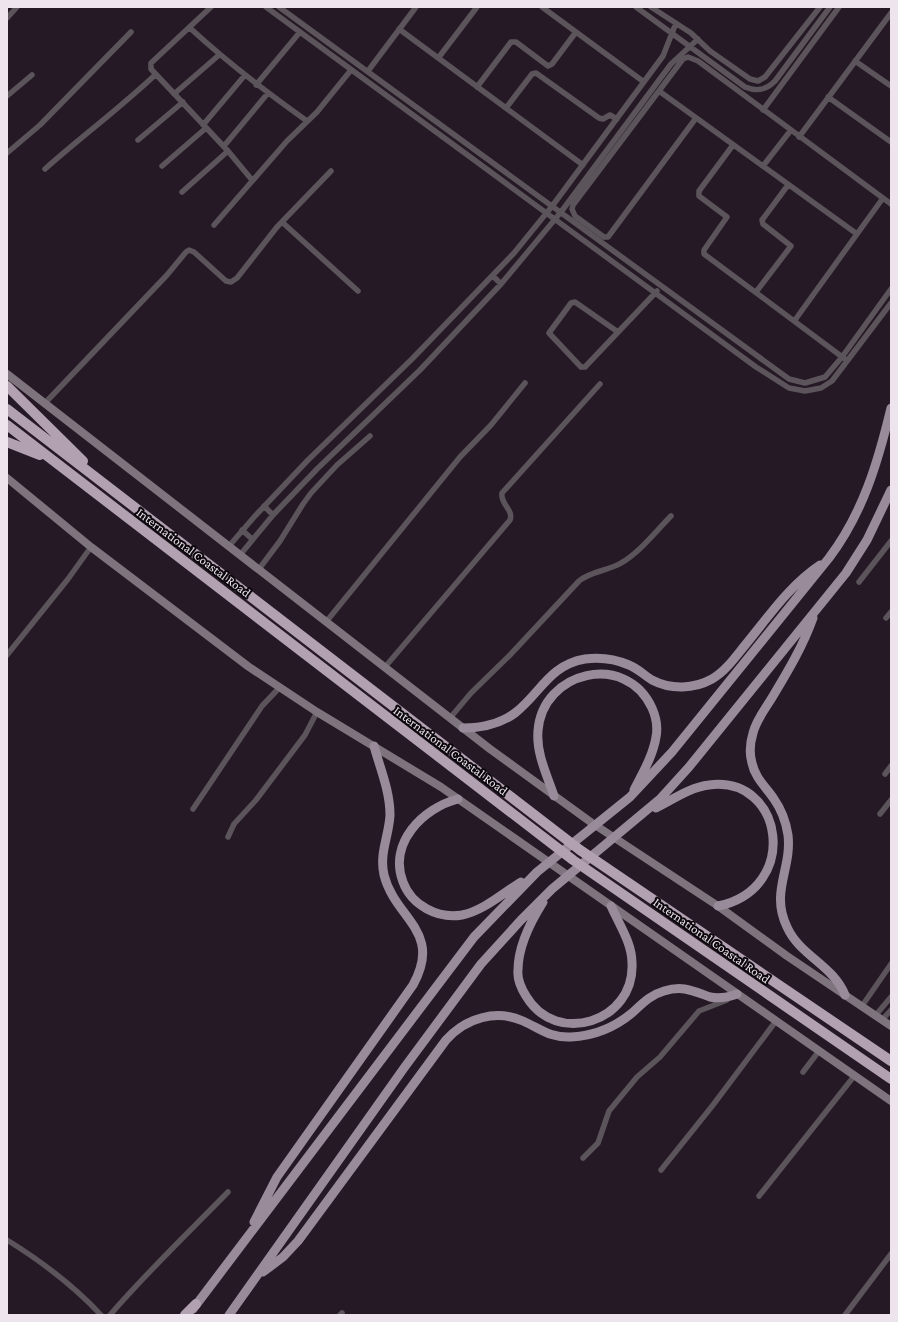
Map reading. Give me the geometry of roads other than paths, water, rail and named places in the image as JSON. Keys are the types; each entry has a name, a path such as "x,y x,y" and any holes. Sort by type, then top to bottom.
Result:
{"highway":[{"path":"7,386 60,437 100,481"},
{"name":"International Coastal Road","path":"7,409 580,850 891,1061"},
{"name":"International Coastal Road","path":"7,425 573,860 891,1079"},
{"path":"7,442 48,457"},
{"path":"185,1315 196,1304"}],"main road":[{"path":"189,1315 455,961 489,920 537,872 630,797 672,752 829,558 849,529 864,499 879,457 891,408"},
{"path":"230,1315 472,976 505,936 552,889 645,814 689,767 858,555 876,524 891,490"},
{"path":"463,728 486,726 508,718 521,708 550,676 571,663 583,660 601,658 620,661 651,679 668,686 687,687 714,678 728,666 794,585 829,558"},
{"path":"816,609 795,659 754,728 750,751 754,770 778,806 786,827 788,852 780,894 781,911 786,925 792,938 802,949 836,978 845,995"},
{"path":"554,796 542,760 538,740 539,721 547,702 561,688 578,678 602,674 624,679 642,693 652,707 656,724 654,747 630,797"},
{"path":"248,1236 261,1206 277,1178 413,985 421,967 422,947 418,933 393,896 384,875 382,854 389,824 390,807 374,746"},
{"path":"645,814 695,788 716,784 736,788 748,794 762,807 772,829 774,849 772,860 765,876 756,887 745,896 718,906"},
{"path":"458,799 443,804 423,816 412,829 400,852 400,871 407,890 419,904 431,911 450,916 470,913 537,872"},
{"path":"552,889 538,910 530,927 518,969 520,984 526,997 536,1008 548,1017 562,1022 576,1023 591,1021 610,1012 624,996 630,983 632,969 630,948 612,906"},
{"path":"257,1276 275,1264 298,1242 446,1040 463,1025 484,1017 507,1016 523,1021 553,1037 577,1037 592,1034 613,1026 625,1018 648,998 666,990 686,988 718,998 737,994"}],"street":[{"path":"7,18 17,7"},
{"path":"211,7 151,63 151,69 224,146 252,180"},
{"path":"266,7 756,367 789,388 814,391 832,381 891,303"},
{"path":"279,7 561,212 587,229 661,287 788,379 805,383 825,376 842,357 891,289"},
{"path":"357,75 365,70 400,29 416,7"},
{"path":"439,57 477,7"},
{"path":"542,7 644,82"},
{"path":"636,7 736,81 752,90 758,90 770,86 830,7"},
{"path":"652,7 698,39 710,51 754,80 765,77 820,7"},
{"path":"763,110 839,7"},
{"path":"799,137 891,13"},
{"path":"229,546 264,506 493,276 553,205 663,56 676,23"},
{"path":"190,28 219,55 256,85 307,121"},
{"path":"400,29 583,165"},
{"path":"7,153 40,126 131,32"},
{"path":"256,85 300,32"},
{"path":"477,86 511,42 516,42 546,65 550,65 576,32"},
{"path":"696,118 610,235 604,237 587,229 573,212 573,205 577,195 671,64 698,39"},
{"path":"787,50 794,55"},
{"path":"174,94 219,55"},
{"path":"240,555 273,515 348,439 420,370 501,284 577,195 683,59 688,57 698,61 891,204"},
{"path":"855,61 891,86"},
{"path":"214,225 252,180 317,112 351,70"},
{"path":"506,108 532,74 536,72 599,118 603,119 610,115 617,118"},
{"path":"45,169 79,139 130,98 155,74"},
{"path":"7,96 32,75"},
{"path":"162,166 205,126 245,76"},
{"path":"732,86 736,81"},
{"path":"770,86 777,91"},
{"path":"659,91 857,234"},
{"path":"224,146 268,94"},
{"path":"828,97 891,142"},
{"path":"138,140 183,102"},
{"path":"763,166 791,130"},
{"path":"733,145 699,191 699,196 724,214 727,218 703,252 706,256 795,320 848,361"},
{"path":"182,192 228,151"},
{"path":"45,404 163,280 186,252 189,250 194,252 226,281 231,282 237,278 282,222 331,171"},
{"path":"756,292 790,248 789,243 763,224 762,220 788,185"},
{"path":"795,320 883,198"},
{"path":"282,222 358,291"},
{"path":"493,276 501,284"},
{"path":"618,332 575,302 571,303 549,333 583,368 587,366 661,287"},
{"path":"756,367 762,360"},
{"path":"7,374 450,718 554,796 592,823 718,906 891,1026"},
{"path":"326,622 460,457 491,425 525,383"},
{"path":"385,667 510,520 510,512 502,501 502,493 600,384"},
{"path":"259,569 280,541 311,493 337,465 370,436"},
{"path":"7,478 91,547 219,645 317,712 458,799 891,1101"},
{"path":"264,506 273,515"},
{"path":"450,718 579,581 591,574 616,566 627,559 671,516"},
{"path":"242,530 252,540"},
{"path":"859,582 891,541"},
{"path":"7,655 68,579 91,547"},
{"path":"886,618 891,612"},
{"path":"193,809 262,706 280,687"},
{"path":"228,837 234,824 256,800 305,735 317,712"},
{"path":"885,774 891,766"},
{"path":"880,814 891,800"},
{"path":"862,1006 891,964"},
{"path":"583,1158 598,1144 608,1111 637,1077 660,1057 699,1011 737,994"},
{"path":"879,1018 891,998"},
{"path":"879,1018 891,1010"},
{"path":"661,1170 713,1106 776,1021"},
{"path":"803,1072 819,1051"},
{"path":"759,1196 854,1075"},
{"path":"110,1315 142,1278 159,1264 228,1192"},
{"path":"7,1240 39,1261 82,1295 101,1315"},
{"path":"845,1315 891,1254"}]}
